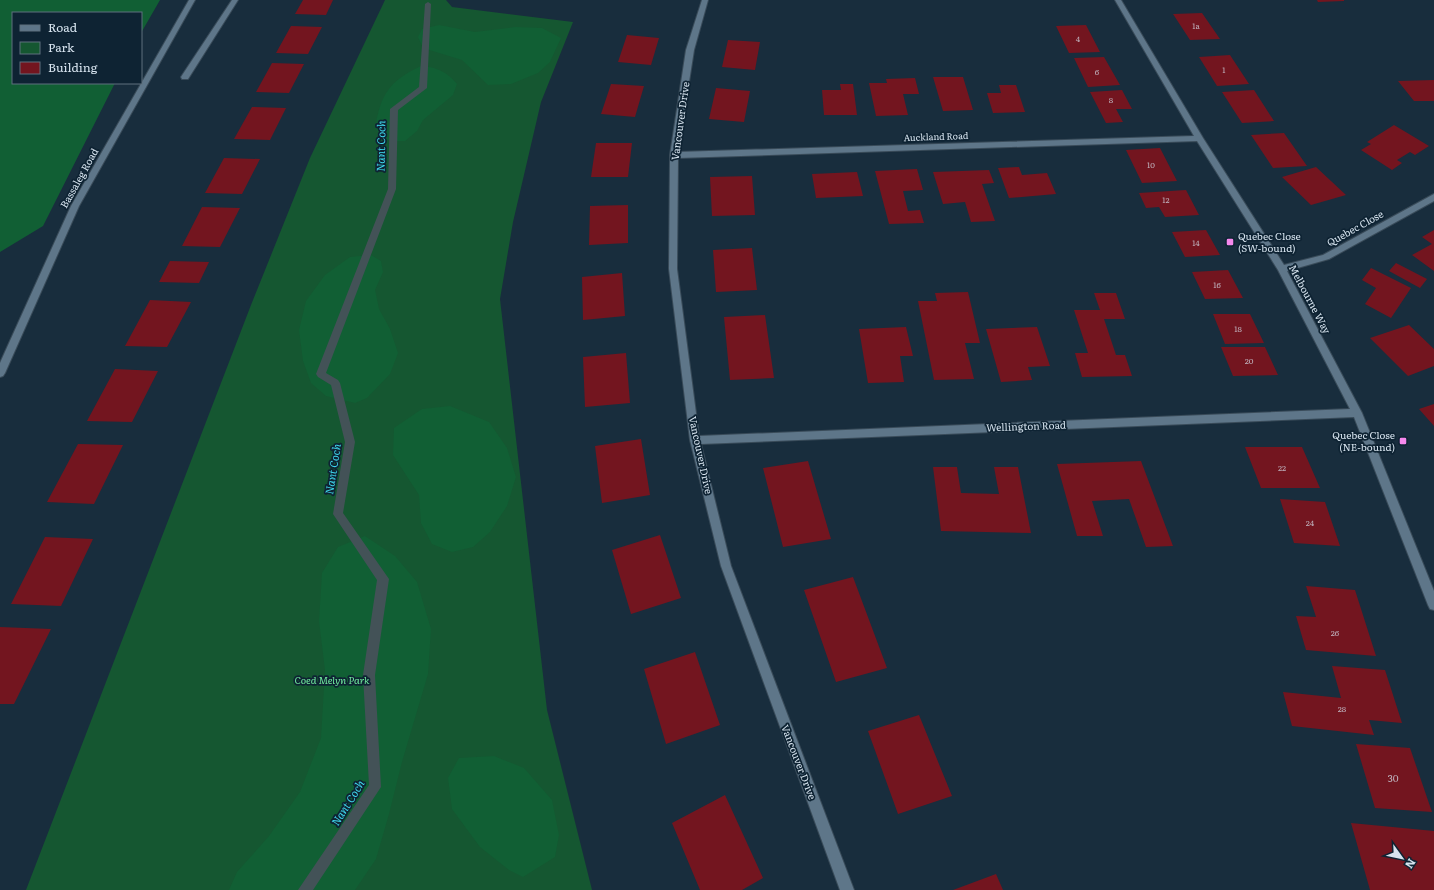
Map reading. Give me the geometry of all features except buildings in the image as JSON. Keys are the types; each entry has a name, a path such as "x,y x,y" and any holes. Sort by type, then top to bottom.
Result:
{"street":[{"name":"Bassaleg Road","path":"0,373 75,206 192,0"},
{"path":"185,77 235,0"},
{"name":"Vancouver Drive","path":"705,0 690,50 674,155 673,269 695,440 726,566 847,890"},
{"name":"Melbourne Way","path":"1118,0 1199,138 1282,268 1357,413 1434,606"},
{"name":"Auckland Road","path":"674,155 1199,138"},
{"name":"Quebec Close","path":"1282,268 1326,257 1434,197"},
{"name":"Wellington Road","path":"695,440 1357,413"}],"green space":[{"path":"0,0 160,0 142,31 142,12 12,12 12,84 114,84 43,226 0,252"},
{"name":"Coed Melyn Park","path":"385,0 446,0 452,7 573,22 541,102 513,222 500,299 547,710 592,890 26,890 251,305 310,158"},
{"path":"439,25 475,32 515,27 542,28 561,38 550,62 538,73 511,84 488,85 462,60 423,48 418,37 422,29"},
{"path":"421,66 437,69 449,76 457,84 453,95 423,120 417,131 405,141 383,139 375,128 377,116 384,97 388,90 401,77"},
{"path":"371,255 381,261 383,272 375,290 379,309 390,329 398,353 390,374 367,398 355,403 326,396 311,383 303,361 299,330 306,301 325,275 350,257"},
{"path":"450,406 489,422 507,448 516,477 507,506 490,532 473,547 452,552 432,544 421,523 419,495 393,455 394,428 422,409"},
{"path":"365,536 395,556 417,582 431,629 428,674 402,762 376,859 355,890 229,890 237,872 269,836 300,792 321,738 325,670 319,621 322,573 338,547"},
{"path":"494,756 524,768 552,800 559,835 555,857 523,877 509,870 480,847 452,809 448,778 459,758"}],"waterway":[{"name":"Nant Coch","path":"305,890 375,787 369,675 383,579 338,514 350,442 335,383 321,374 392,189 394,109 423,88 428,4"}],"place":[{"name":"Quebec Close (SW-bound)","path":"1230,242"},
{"name":"Quebec Close (NE-bound)","path":"1403,441"}]}
